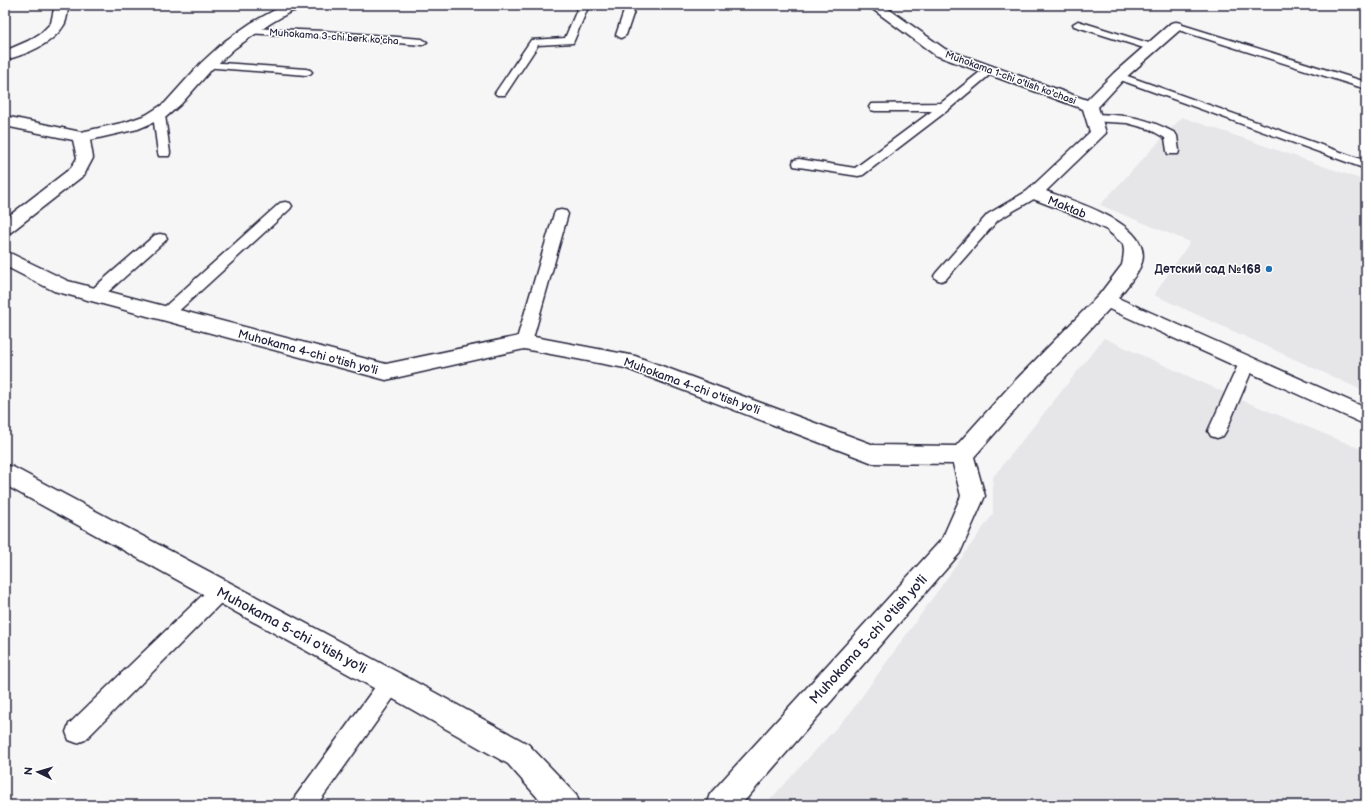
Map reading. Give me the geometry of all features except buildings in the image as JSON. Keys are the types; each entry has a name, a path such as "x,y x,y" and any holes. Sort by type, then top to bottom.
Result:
{"street":[{"path":"5,56 42,39 48,34 58,24 61,9 58,5"},
{"path":"5,121 81,137 137,123 159,115 170,106 225,47 246,31 289,7 299,5"},
{"name":"Muhokama 1-chi o'tish ko'chasi","path":"874,5 940,52 989,70 1092,112"},
{"path":"1092,112 1119,76 1176,26"},
{"name":"Maktab","path":"962,455 1017,393 1106,300 1131,266 1134,255 1131,243 1120,231 1103,221 1034,193 1098,133 1092,112"},
{"path":"5,228 78,171 85,158 81,137"},
{"name":"Muhokama 4-chi o'tish yo'li","path":"5,258 61,286 386,372 524,342 628,361 873,454 962,455"},
{"path":"1106,300 1366,417"},
{"name":"Muhokama 5-chi o'tish yo'li","path":"721,805 951,546 973,496 962,455"},
{"name":"Muhokama 5-chi o'tish yo'li","path":"5,474 391,683 518,754 565,805"}],"lane":[{"path":"501,93 535,42 569,41 584,5"},
{"path":"621,36 630,5"},
{"path":"1078,24 1151,47"},
{"path":"1176,26 1366,86"},
{"name":"Muhokama 3-chi berk ko'cha","path":"246,31 324,34 422,42"},
{"path":"207,65 306,72"},
{"path":"799,163 858,172 944,107 989,70"},
{"path":"1119,76 1366,165"},
{"path":"875,107 944,107"},
{"path":"1092,112 1154,126 1171,136 1173,151"},
{"path":"159,115 164,153"},
{"path":"941,276 993,217 1034,193"},
{"path":"166,314 286,206"},
{"path":"524,342 561,214"},
{"path":"95,295 160,238"},
{"path":"1217,431 1247,363"},
{"path":"77,732 220,591"},
{"path":"303,805 391,683"}],"shaded area":[{"name":"Детский сад №168","path":"1182,117 1366,181 1366,392 1154,295 1190,242 1100,205"},
{"path":"1104,338 1232,396 1366,451 1366,805 765,805 850,713 993,514 993,477"}],"place":[{"name":"Детский сад №168","path":"1269,269"}]}
